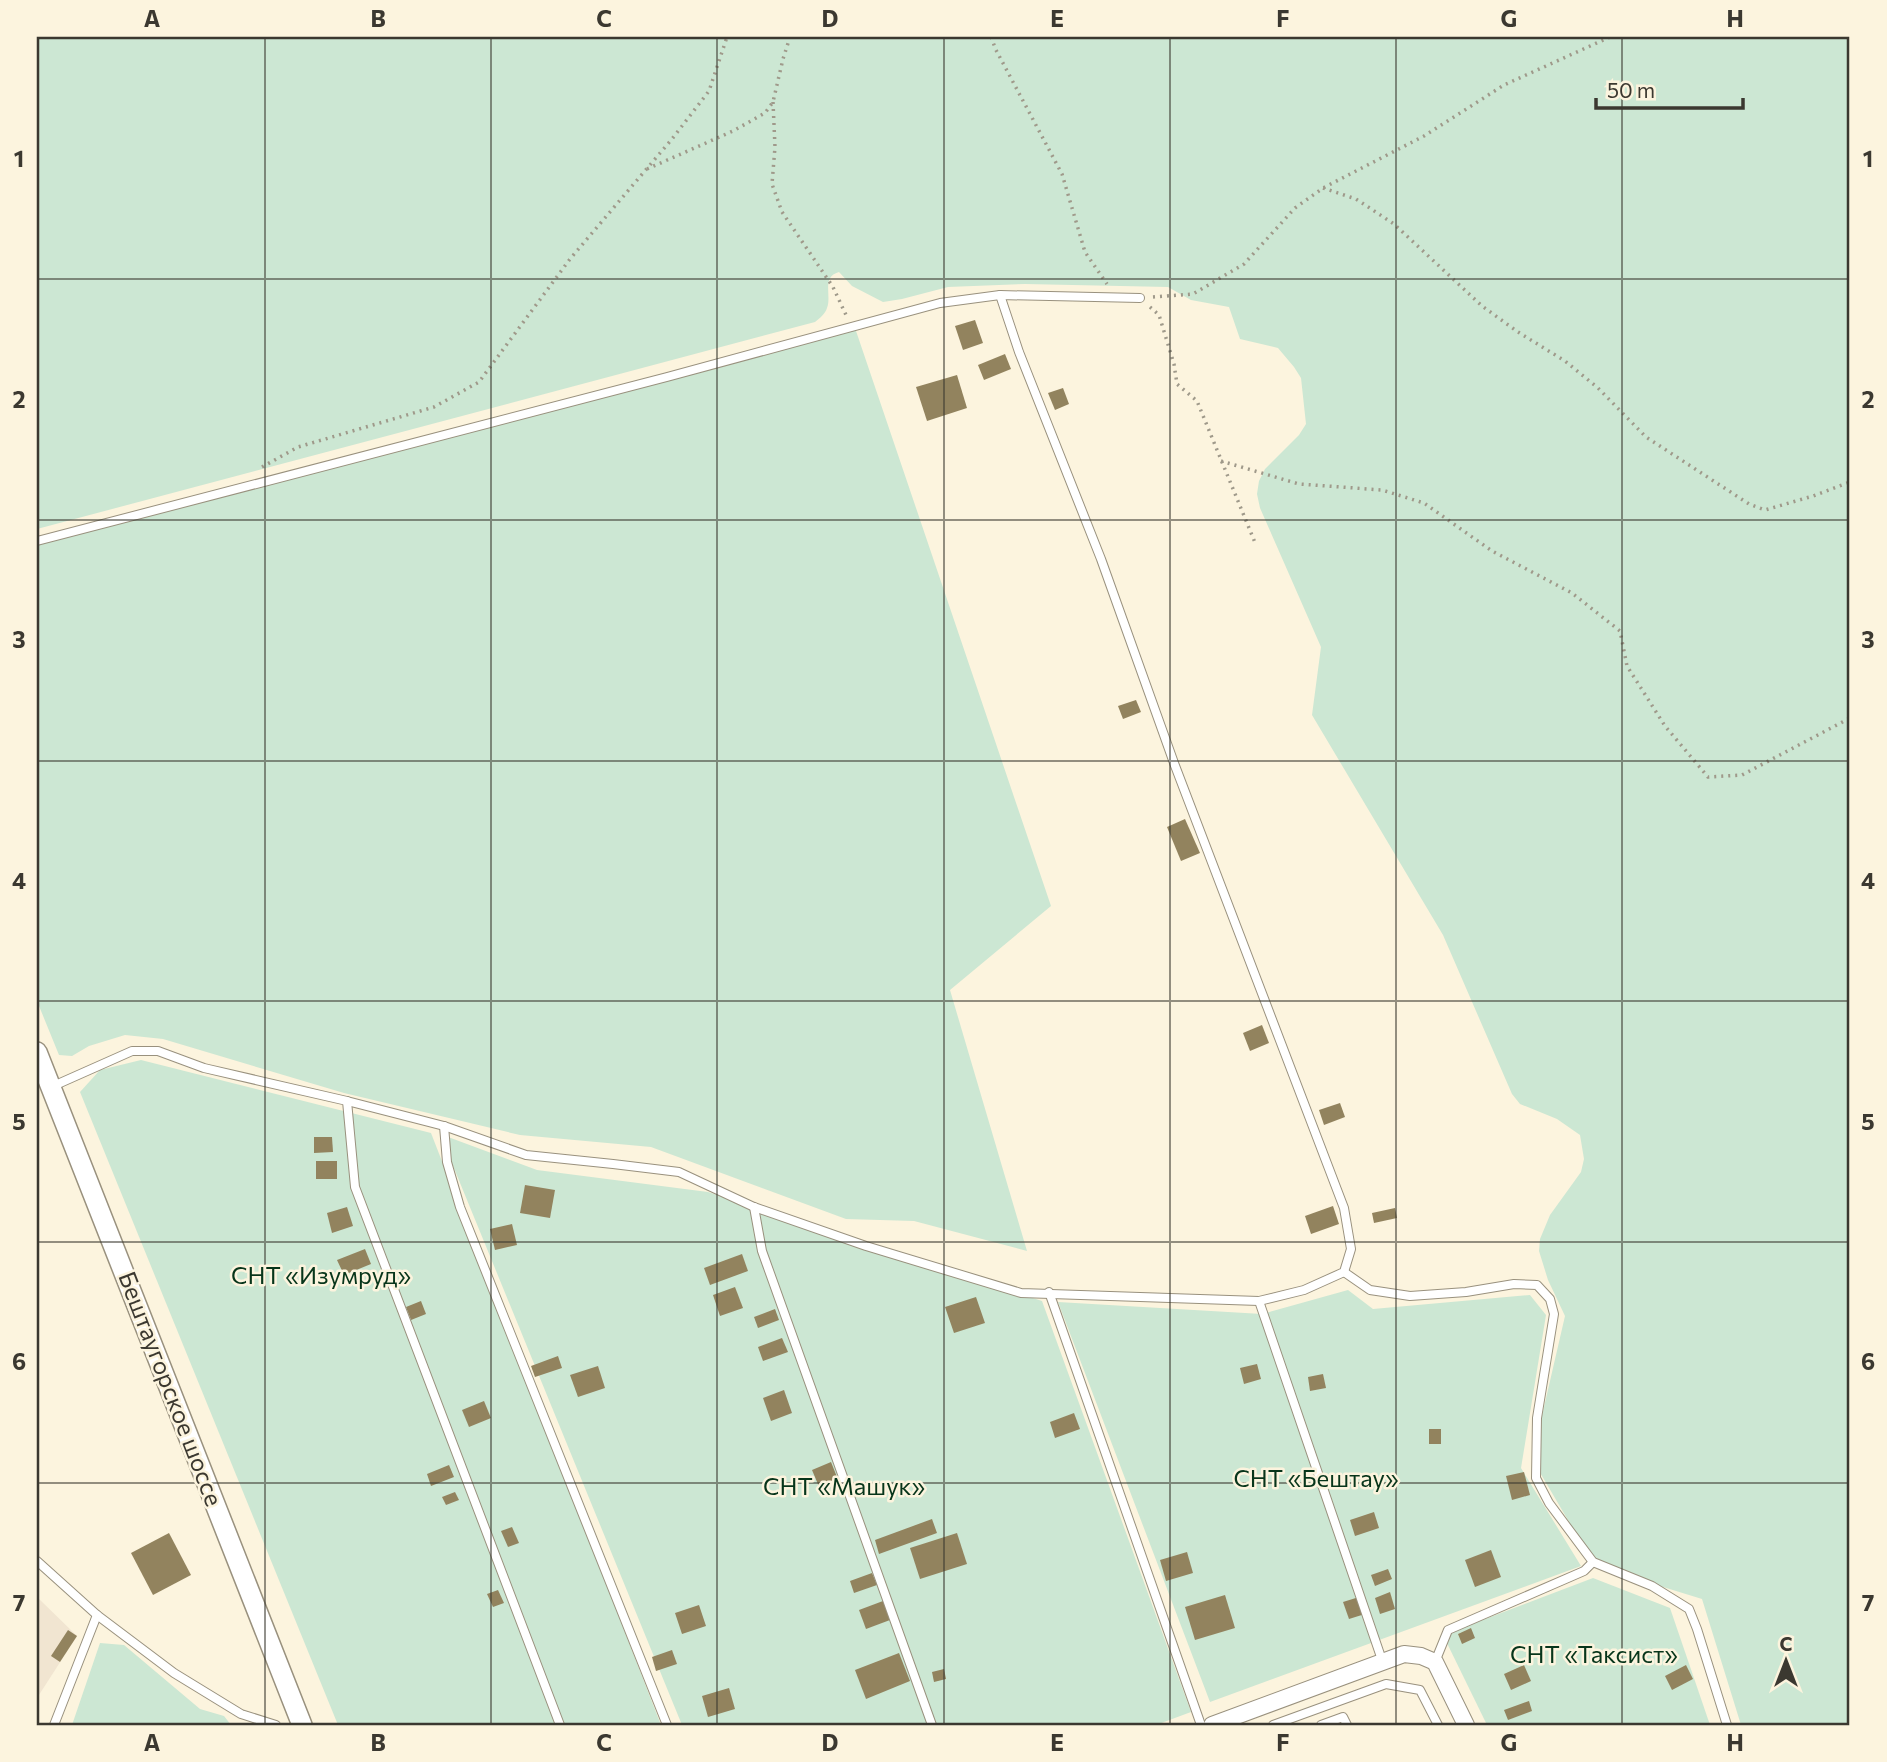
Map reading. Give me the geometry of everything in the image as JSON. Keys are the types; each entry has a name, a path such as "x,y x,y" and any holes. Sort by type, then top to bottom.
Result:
{"street":[{"name":"Бештаугорское шоссе","path":"37,1052 302,1725"},
{"path":"1212,1725 1404,1654 1421,1656 1435,1662 1466,1725"}],"lane":[{"path":"51,1087 132,1051 158,1051 204,1068 444,1126 526,1155 679,1172 754,1207 866,1246 1021,1293 1259,1301 1304,1290 1344,1272 1351,1249 1344,1209 1174,763 1101,559 1019,352 1000,295"},
{"path":"37,541 940,303 1000,295 1140,298"},
{"path":"347,1101 355,1187 560,1725"},
{"path":"444,1126 447,1162 460,1207 667,1725"},
{"path":"754,1207 762,1251 932,1725"},
{"path":"1344,1272 1370,1290 1410,1296 1466,1292 1514,1284 1537,1285 1550,1299 1554,1314 1537,1418 1536,1478 1549,1503 1593,1562 1652,1586 1689,1609 1727,1725"},
{"path":"1049,1293 1201,1725"},
{"path":"1259,1301 1382,1660"},
{"path":"37,1561 97,1615 174,1673 241,1714 276,1725"},
{"path":"1435,1662 1448,1630 1584,1571 1593,1562"},
{"path":"54,1725 97,1615"},
{"path":"1273,1725 1386,1684 1420,1690 1438,1725"},
{"path":"1321,1725 1343,1717 1347,1725"}],"path":[{"path":"241,489 264,466 298,447 434,407 479,382 569,259 709,91 727,37"},
{"path":"790,37 773,102 775,147 772,184 782,212 833,287 851,327"},
{"path":"991,37 1062,174 1086,253 1107,285"},
{"path":"1140,298 1193,295 1244,264 1295,208 1322,188 1424,136 1504,85 1610,37"},
{"path":"645,170 733,131 765,113 773,102"},
{"path":"1322,188 1356,199 1394,224 1482,306 1565,361 1598,388 1646,437 1749,505 1765,510 1850,482"},
{"path":"1140,298 1159,315 1174,364 1177,384 1197,401 1256,545"},
{"path":"1221,461 1299,484 1382,489 1424,503 1493,551 1572,593 1620,631 1627,666 1665,726 1708,777 1742,775 1850,718"}],"shaded area":[{"path":"37,1597 77,1636 37,1698"}],"green space":[{"path":"37,37 1850,37 1850,1725 1741,1725 1702,1599 1595,1566 1532,1459 1565,1316 1548,1280 1539,1251 1540,1239 1550,1215 1581,1172 1584,1159 1580,1135 1557,1119 1520,1104 1512,1094 1443,935 1312,715 1321,647 1260,508 1257,494 1265,469 1299,435 1306,424 1301,378 1278,348 1240,339 1229,307 1191,300 1168,287 1025,284 948,287 883,302 852,286 839,272 830,278 827,308 815,322 37,529"},
{"path":"855,328 1051,906 950,990 1027,1251 914,1221 846,1219 651,1147 520,1135 344,1093 163,1039 125,1035 89,1046 72,1056 59,1055 37,1001 37,540"},
{"name":"СНТ «Изумруд»","path":"141,1060 431,1133 661,1725 338,1725 80,1092 100,1070"},
{"name":"СНТ «Машук»","path":"440,1134 537,1170 708,1192 1042,1301 1191,1712 1156,1725 682,1725"},
{"name":"СНТ «Бештау»","path":"1348,1290 1373,1309 1530,1295 1546,1315 1521,1468 1581,1566 1210,1702 1058,1302 1262,1314"},
{"name":"СНТ «Таксист»","path":"1593,1578 1670,1608 1710,1725 1487,1725 1443,1635"},
{"path":"100,1643 124,1645 200,1709 224,1716 231,1725 72,1725"}],"building":[{"path":"975,320 983,343 963,350 955,326"},
{"path":"1005,354 1011,369 984,380 978,365"},
{"path":"957,375 967,408 927,421 916,387"},
{"path":"1063,388 1069,404 1055,410 1048,393"},
{"path":"1136,700 1141,712 1123,719 1118,706"},
{"path":"1185,819 1200,853 1181,861 1167,827"},
{"path":"1262,1025 1269,1043 1250,1051 1243,1033"},
{"path":"1340,1103 1345,1117 1324,1125 1319,1110"},
{"path":"314,1137 332,1137 333,1152 314,1153"},
{"path":"316,1161 337,1161 337,1179 316,1179"},
{"path":"525,1185 555,1190 550,1218 520,1213"},
{"path":"1333,1206 1339,1224 1311,1234 1305,1216"},
{"path":"347,1207 353,1226 332,1233 327,1213"},
{"path":"1395,1208 1397,1218 1374,1223 1372,1213"},
{"path":"512,1224 517,1245 495,1250 490,1229"},
{"path":"365,1249 371,1264 344,1275 337,1260"},
{"path":"742,1254 748,1271 710,1285 704,1268"},
{"path":"735,1287 743,1308 720,1316 713,1295"},
{"path":"976,1297 985,1323 954,1333 945,1307"},
{"path":"421,1301 426,1314 411,1320 406,1307"},
{"path":"775,1309 779,1320 758,1328 754,1317"},
{"path":"782,1338 788,1352 763,1361 758,1347"},
{"path":"558,1356 562,1368 535,1377 531,1366"},
{"path":"1257,1364 1261,1379 1244,1384 1240,1368"},
{"path":"598,1366 605,1388 578,1397 570,1375"},
{"path":"1323,1374 1326,1388 1310,1391 1308,1377"},
{"path":"784,1390 792,1413 771,1421 763,1398"},
{"path":"484,1401 491,1418 469,1427 462,1410"},
{"path":"1074,1413 1080,1429 1055,1438 1050,1422"},
{"path":"1429,1429 1441,1429 1441,1444 1429,1444"},
{"path":"831,1462 839,1482 820,1489 812,1470"},
{"path":"449,1465 454,1477 431,1486 427,1474"},
{"path":"1524,1472 1530,1495 1512,1500 1506,1476"},
{"path":"455,1492 459,1500 446,1505 442,1497"},
{"path":"1374,1512 1379,1528 1355,1536 1350,1520"},
{"path":"932,1519 937,1533 879,1554 875,1540"},
{"path":"512,1527 519,1543 508,1547 501,1531"},
{"path":"169,1533 191,1575 153,1595 131,1553"},
{"path":"957,1533 967,1564 920,1579 910,1548"},
{"path":"1491,1550 1501,1577 1475,1587 1465,1560"},
{"path":"1187,1552 1193,1573 1166,1581 1160,1560"},
{"path":"1388,1569 1392,1579 1375,1586 1371,1575"},
{"path":"872,1573 877,1585 854,1593 850,1581"},
{"path":"498,1590 504,1603 493,1607 487,1594"},
{"path":"1390,1592 1395,1609 1380,1614 1375,1598"},
{"path":"1225,1595 1235,1628 1195,1640 1185,1607"},
{"path":"1359,1597 1365,1614 1349,1619 1343,1602"},
{"path":"883,1601 890,1620 866,1629 859,1610"},
{"path":"699,1605 706,1626 682,1634 675,1613"},
{"path":"1471,1628 1475,1638 1462,1644 1458,1634"},
{"path":"68,1630 77,1636 60,1662 51,1656"},
{"path":"672,1650 677,1664 656,1671 652,1657"},
{"path":"899,1653 910,1681 866,1699 855,1670"},
{"path":"1524,1665 1531,1681 1511,1690 1504,1674"},
{"path":"1686,1665 1693,1679 1672,1690 1665,1676"},
{"path":"944,1669 946,1679 934,1682 932,1672"},
{"path":"729,1688 735,1709 708,1717 702,1696"},
{"path":"1529,1701 1532,1711 1508,1720 1504,1710"}]}
